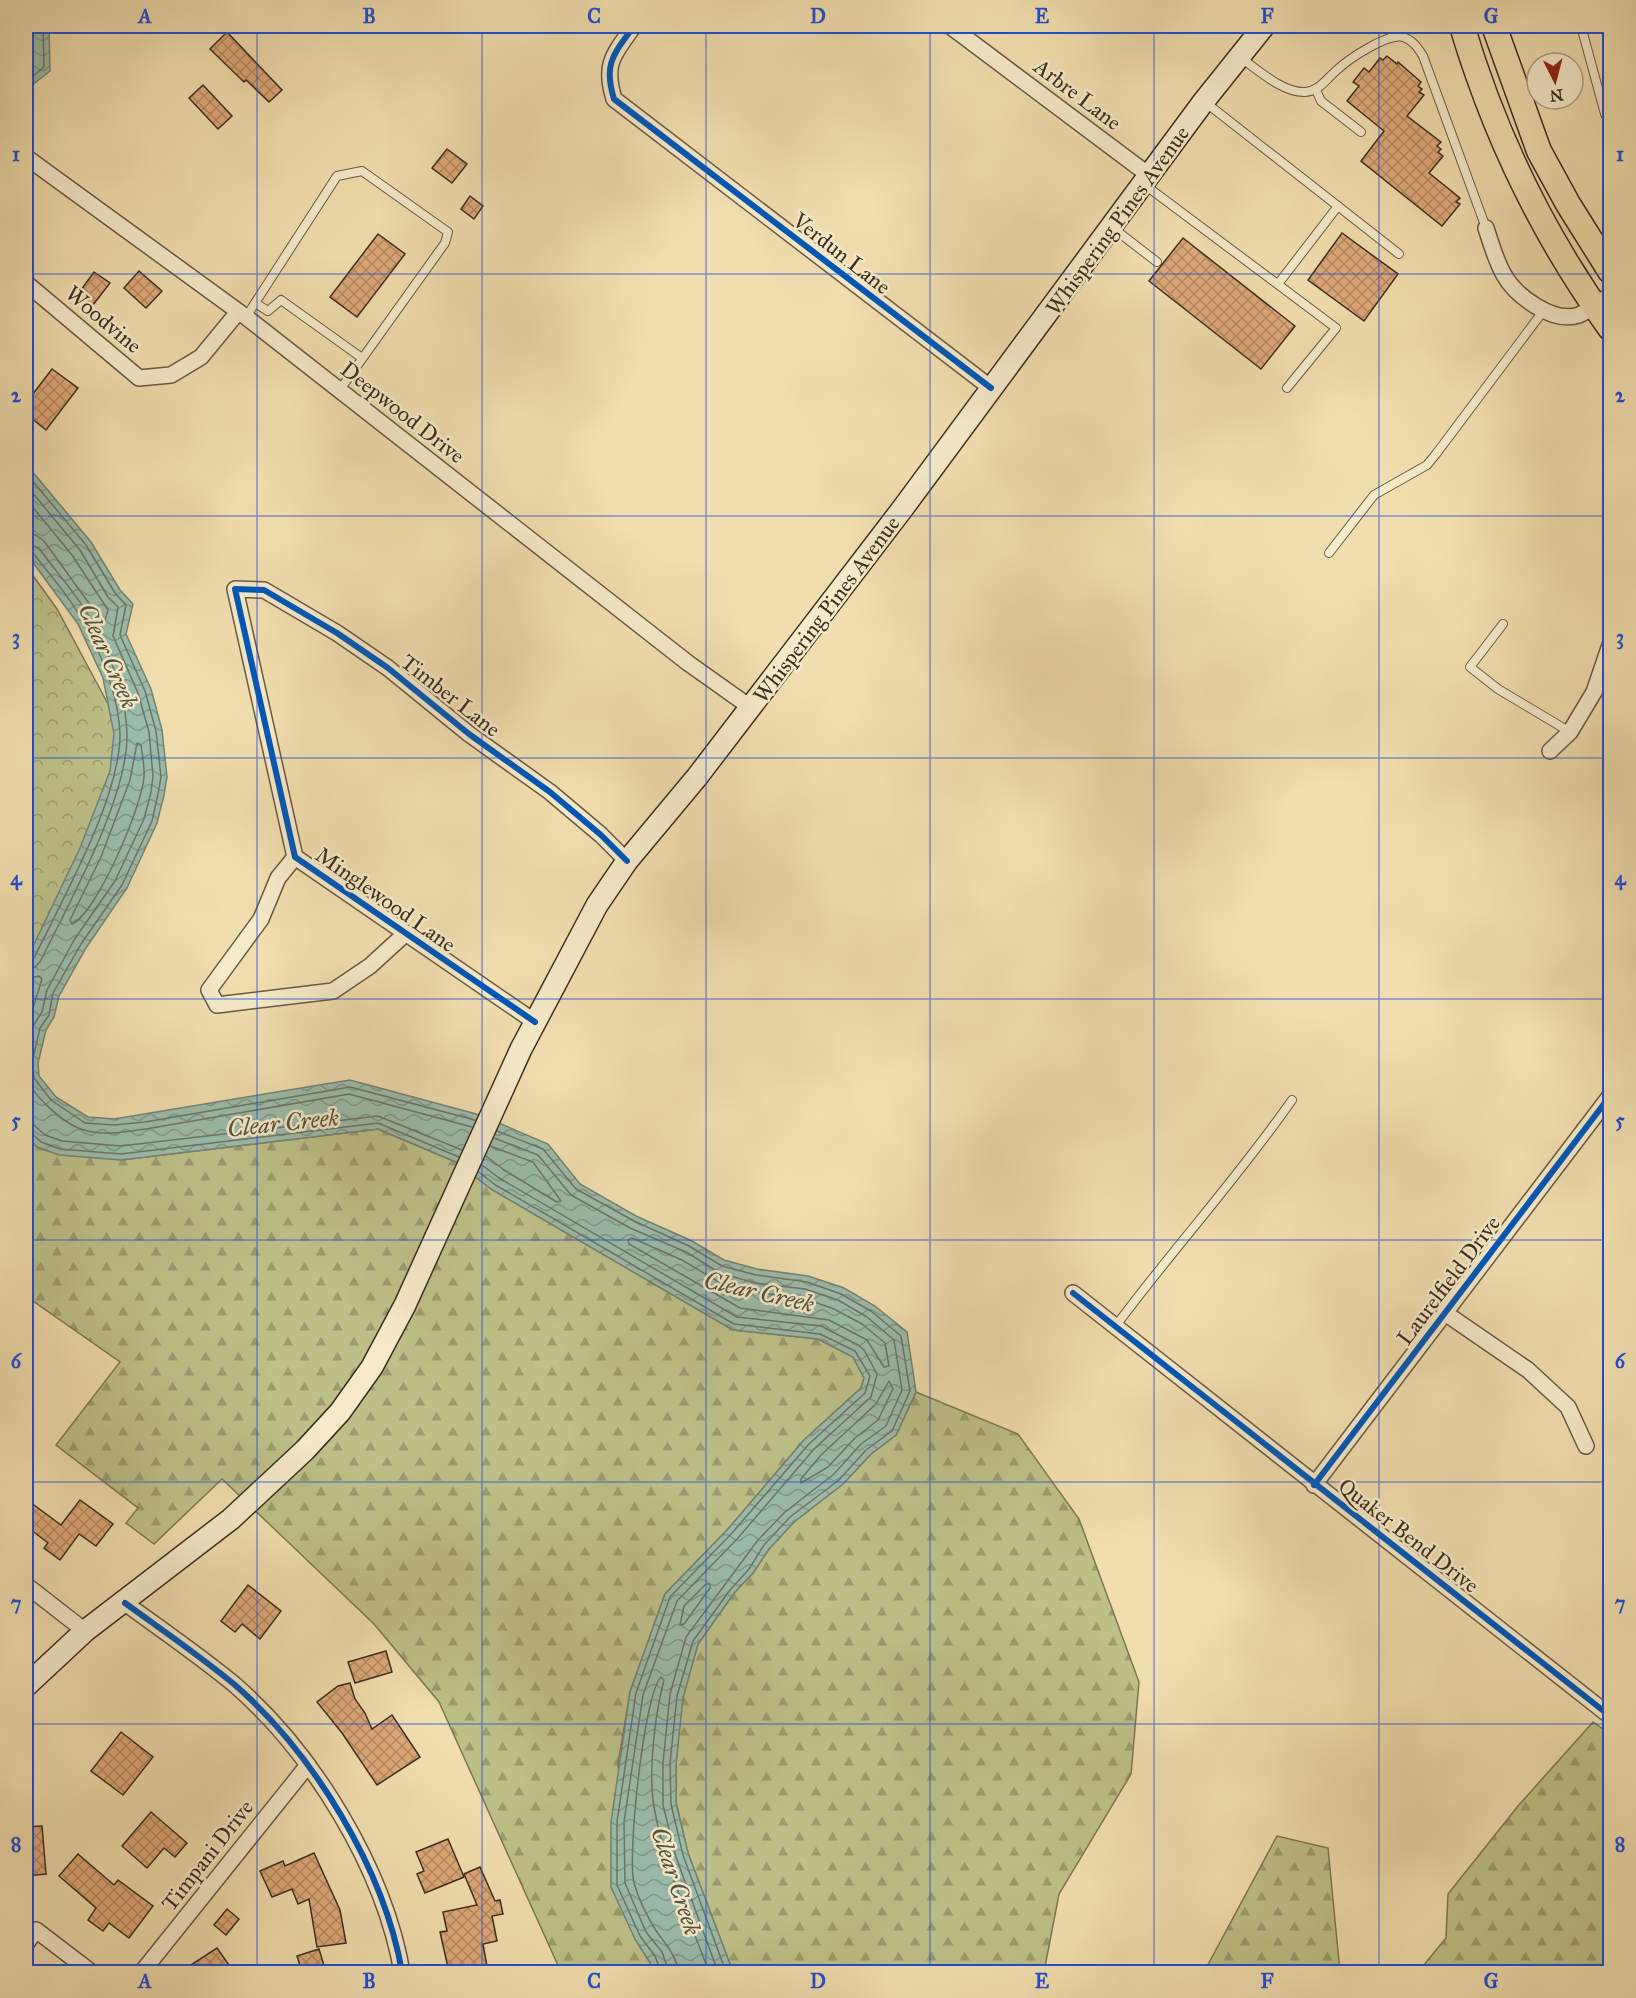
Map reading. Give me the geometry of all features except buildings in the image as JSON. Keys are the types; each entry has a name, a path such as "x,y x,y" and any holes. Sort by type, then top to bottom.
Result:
{"main road":[{"name":"Whispering Pines Avenue","path":"26,1686 85,1631 125,1603 231,1519 305,1450 340,1412 372,1367 405,1305 521,1049 581,932 627,861 750,707 1113,228 1204,101 1264,26"},
{"path":"1462,26 1492,115 1518,173 1544,223 1603,301 1611,328"},
{"path":"1494,26 1539,151 1568,204 1611,271"}],"street":[{"name":"Verdun Lane","path":"634,26 610,60 608,80 614,99 991,388"},
{"name":"Arbre Lane","path":"950,26 1147,181"},
{"name":"Deepwood Drive","path":"26,157 242,315 688,663 750,707"},
{"path":"1486,228 1506,278 1520,294 1544,310 1556,315 1578,315 1603,301"},
{"name":"Woodvine","path":"26,283 140,378 171,375 201,357 242,315"},
{"name":"Minglewood Lane","path":"236,589 295,857 535,1022"},
{"name":"Timber Lane","path":"236,589 264,590 337,633 388,668 469,734 550,792 601,835 627,861"},
{"path":"1550,751 1570,732 1594,692 1611,645"},
{"path":"295,857 278,878 261,919 209,990 217,1005 333,991 370,966 405,934"},
{"name":"Laurelfield Drive","path":"1314,1485 1610,1097"},
{"name":"Quaker Bend Drive","path":"1073,1293 1314,1485 1611,1716"},
{"path":"1445,1313 1528,1370 1568,1407 1586,1446"},
{"path":"26,1585 85,1631"},
{"path":"125,1603 236,1686 308,1765 347,1826 380,1889 402,1972"},
{"name":"Timpani Drive","path":"142,1972 308,1765"},
{"path":"26,1944 36,1930 91,1972"}],"lane":[{"path":"1581,26 1605,114 1611,121"},
{"path":"1239,57 1291,89 1303,92 1316,90 1338,68 1379,42 1393,37 1403,37 1417,47 1423,56 1486,228"},
{"path":"1316,90 1321,101 1361,132"},
{"path":"1204,101 1399,254"},
{"path":"242,315 255,303 338,176 362,171 448,232 445,243 339,391"},
{"path":"1147,181 1336,328 1287,388"},
{"path":"1278,284 1338,206"},
{"path":"1113,228 1157,262"},
{"path":"255,303 268,311 281,300 362,358"},
{"path":"1329,553 1374,495 1426,465 1436,454 1544,310"},
{"path":"1503,624 1470,667 1498,689 1570,732"},
{"path":"1115,1327 1162,1263 1263,1141 1292,1100"}],"green space":[{"path":"26,566 57,609 122,730 105,813 26,965"},
{"path":"378,1129 456,1162 491,1189 733,1330 818,1339 853,1357 864,1378 861,1388 804,1440 728,1529 665,1594 630,1692 618,1764 635,1939 656,1972 561,1972 439,1702 374,1624 222,1479 154,1544 126,1523 138,1508 56,1445 120,1362 26,1296 26,1135 37,1147 121,1160"},
{"path":"916,1392 1018,1434 1079,1519 1139,1682 1131,1774 1059,1894 1044,1972 733,1972 688,1853 676,1802 676,1764 682,1698 698,1644 734,1593 794,1522 843,1484 871,1454 896,1435"},
{"path":"1593,1722 1610,1734 1610,1972 1418,1972 1446,1938 1448,1894 1518,1806"},
{"path":"1277,1836 1328,1848 1340,1972 1204,1972"}],"water":[{"path":"26,26 49,26 50,71 26,90"},
{"name":"Clear Creek","path":"26,464 91,542 120,590 133,604 126,634 151,689 162,730 167,777 157,823 127,888 86,948 59,996 54,1017 46,1030 38,1063 39,1076 56,1097 88,1117 114,1119 350,1080 480,1115 548,1144 580,1184 636,1216 692,1241 724,1260 757,1269 808,1276 844,1288 875,1306 907,1332 916,1392 896,1435 871,1454 843,1484 794,1522 769,1549 698,1644 683,1698 676,1764 676,1803 688,1853 733,1972 656,1972 635,1939 611,1887 611,1822 630,1692 665,1594 728,1529 804,1440 861,1388 864,1378 853,1357 818,1339 733,1330 491,1189 456,1162 378,1129 121,1160 59,1155 37,1147 26,1135 26,961 80,848 110,771 114,734 103,678 78,624 26,553"}],"cycle path":[{"path":"634,26 616,52 610,67 614,99 991,388"},
{"path":"535,1022 295,857 235,589 264,590 337,633 388,668 469,734 550,792 601,835 627,861"},
{"path":"1314,1485 1610,1096"},
{"path":"1073,1293 1610,1716"},
{"path":"125,1603 235,1685 292,1744 318,1779 362,1854 393,1933 402,1972"}]}
